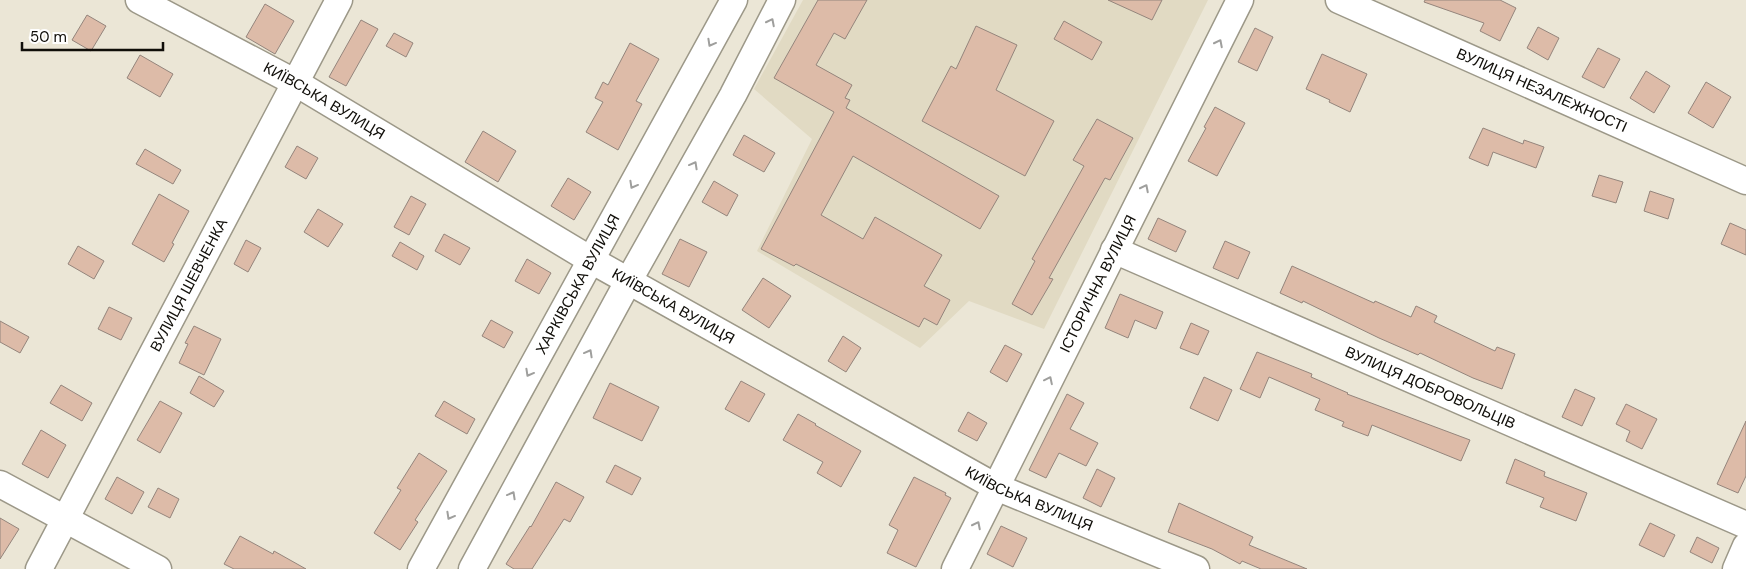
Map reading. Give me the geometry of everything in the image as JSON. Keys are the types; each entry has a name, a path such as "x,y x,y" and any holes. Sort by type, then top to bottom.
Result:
{"street":[{"name":"КИЇВСЬКА ВУЛИЦЯ","path":"139,0 296,83 591,260 996,487 1196,569"},
{"name":"ВУЛИЦЯ ШЕВЧЕНКА","path":"39,569 339,0"},
{"name":"ХАРКІВСЬКА ВУЛИЦЯ","path":"420,569 734,0"},
{"path":"472,569 629,280 733,95 782,0"},
{"name":"ІСТОРИЧНА ВУЛИЦЯ","path":"955,569 1240,0"},
{"name":"ВУЛИЦЯ НЕЗАЛЕЖНОСТІ","path":"1339,0 1746,181"},
{"name":"ВУЛИЦЯ ДОБРОВОЛЬЦІВ","path":"1114,250 1746,525"},
{"path":"0,484 158,569"},
{"path":"1736,569 1746,546"}],"shaded area":[{"path":"803,0 1208,0 1044,329 969,301 920,348 757,251 812,139 754,89"}],"building":[{"path":"818,0 867,0 845,39 834,33 816,65 852,85 845,98 850,100 846,108 999,196 980,229 853,156 821,215 863,239 875,217 942,255 924,286 950,300 937,325 924,318 919,327 796,264 794,266 761,249 834,112 774,78"},
{"path":"1108,0 1162,0 1152,20"},
{"path":"1425,0 1500,0 1516,8 1500,41 1480,31 1484,23 1424,2"},
{"path":"265,4 294,21 275,54 246,37"},
{"path":"87,15 106,26 91,51 72,40"},
{"path":"361,20 378,29 346,86 329,77"},
{"path":"1064,21 1102,42 1092,60 1054,39"},
{"path":"976,26 1017,45 996,90 1054,121 1025,176 922,121 951,66 956,69"},
{"path":"1538,27 1559,38 1548,60 1527,48"},
{"path":"1255,28 1273,37 1257,71 1238,62"},
{"path":"394,33 413,43 406,57 386,46"},
{"path":"630,43 659,59 636,101 642,104 618,150 586,132 603,102 595,98 603,82 608,85"},
{"path":"1598,48 1620,59 1604,88 1582,77"},
{"path":"1322,54 1367,74 1350,112 1306,89"},
{"path":"140,55 173,74 160,97 127,78"},
{"path":"1646,71 1670,86 1654,113 1630,98"},
{"path":"1706,82 1731,97 1713,128 1688,113"},
{"path":"1215,107 1245,123 1217,176 1188,161"},
{"path":"1097,119 1133,138 1110,180 1105,178 1049,278 1053,279 1032,315 1012,304 1035,261 1032,259 1084,166 1073,160"},
{"path":"1483,128 1523,144 1524,140 1544,147 1536,168 1493,152 1488,166 1469,158"},
{"path":"483,131 516,151 498,182 465,162"},
{"path":"744,135 775,153 764,172 733,155"},
{"path":"297,146 318,158 306,179 285,167"},
{"path":"145,149 181,170 173,184 136,164"},
{"path":"1599,175 1623,182 1616,203 1592,196"},
{"path":"568,178 591,192 574,220 551,206"},
{"path":"714,181 738,195 727,216 702,202"},
{"path":"1650,191 1674,199 1668,219 1644,211"},
{"path":"159,194 189,211 164,262 132,244"},
{"path":"411,196 426,204 409,235 394,227"},
{"path":"318,209 343,224 328,247 304,232"},
{"path":"1158,218 1186,231 1176,252 1148,239"},
{"path":"1730,223 1746,230 1746,255 1721,244"},
{"path":"444,234 470,248 460,265 435,251"},
{"path":"680,239 707,252 689,287 662,274"},
{"path":"246,240 261,248 248,272 234,264"},
{"path":"1225,241 1250,252 1238,279 1213,268"},
{"path":"400,242 424,256 417,270 392,256"},
{"path":"78,246 104,261 94,279 68,264"},
{"path":"527,259 551,273 539,294 515,281"},
{"path":"1292,266 1374,303 1375,301 1411,317 1416,306 1437,316 1434,322 1495,351 1497,347 1515,354 1502,389 1473,378 1420,353 1418,355 1303,301 1302,303 1280,293"},
{"path":"763,278 791,296 769,328 742,310"},
{"path":"1120,294 1163,312 1156,329 1135,320 1128,338 1105,328"},
{"path":"109,307 132,318 121,340 98,329"},
{"path":"491,320 513,332 504,348 482,336"},
{"path":"0,321 29,337 20,353 0,342"},
{"path":"1191,323 1209,331 1198,355 1180,348"},
{"path":"194,326 221,339 204,375 179,363 188,344 185,343"},
{"path":"843,336 861,348 846,372 828,361"},
{"path":"1005,345 1022,354 1007,382 990,372"},
{"path":"1257,352 1312,374 1311,377 1347,394 1470,440 1461,461 1372,425 1368,436 1342,426 1344,422 1315,410 1320,399 1269,377 1260,398 1240,389"},
{"path":"199,376 224,391 214,407 190,393"},
{"path":"1204,377 1232,390 1218,421 1190,408"},
{"path":"741,381 765,394 749,422 725,409"},
{"path":"610,383 659,407 642,441 593,418"},
{"path":"61,385 92,403 82,421 50,403"},
{"path":"1575,389 1595,398 1582,426 1562,417"},
{"path":"1067,394 1084,403 1070,429 1098,443 1086,466 1059,453 1046,478 1029,470"},
{"path":"160,401 182,413 160,453 137,440"},
{"path":"444,401 475,419 467,434 435,416"},
{"path":"1626,404 1657,419 1642,449 1626,441 1630,431 1616,424"},
{"path":"968,412 987,423 977,441 958,431"},
{"path":"798,414 861,451 841,487 817,473 823,462 783,440"},
{"path":"1746,421 1746,476 1738,493 1717,484"},
{"path":"41,430 66,445 48,478 22,464"},
{"path":"419,453 447,471 415,520 418,522 400,550 374,533 401,490 397,488"},
{"path":"1515,459 1545,472 1544,476 1587,493 1576,521 1540,507 1544,498 1506,483"},
{"path":"615,465 641,478 632,495 606,482"},
{"path":"1097,469 1115,478 1101,507 1083,498"},
{"path":"117,477 144,492 132,514 105,499"},
{"path":"914,477 946,493 945,495 951,498 916,567 887,553 898,530 889,525"},
{"path":"556,482 584,497 570,522 564,519 532,569 514,569 506,564 531,527"},
{"path":"158,488 179,499 170,518 148,507"},
{"path":"1179,503 1253,537 1249,545 1307,569 1261,569 1242,561 1240,564 1212,549 1168,532"},
{"path":"0,518 19,529 0,559"},
{"path":"1650,523 1675,535 1664,557 1639,545"},
{"path":"1001,526 1027,538 1013,567 987,554"},
{"path":"240,536 273,554 274,551 306,569 234,569 224,564"},
{"path":"1697,537 1719,548 1712,563 1690,552"}]}
